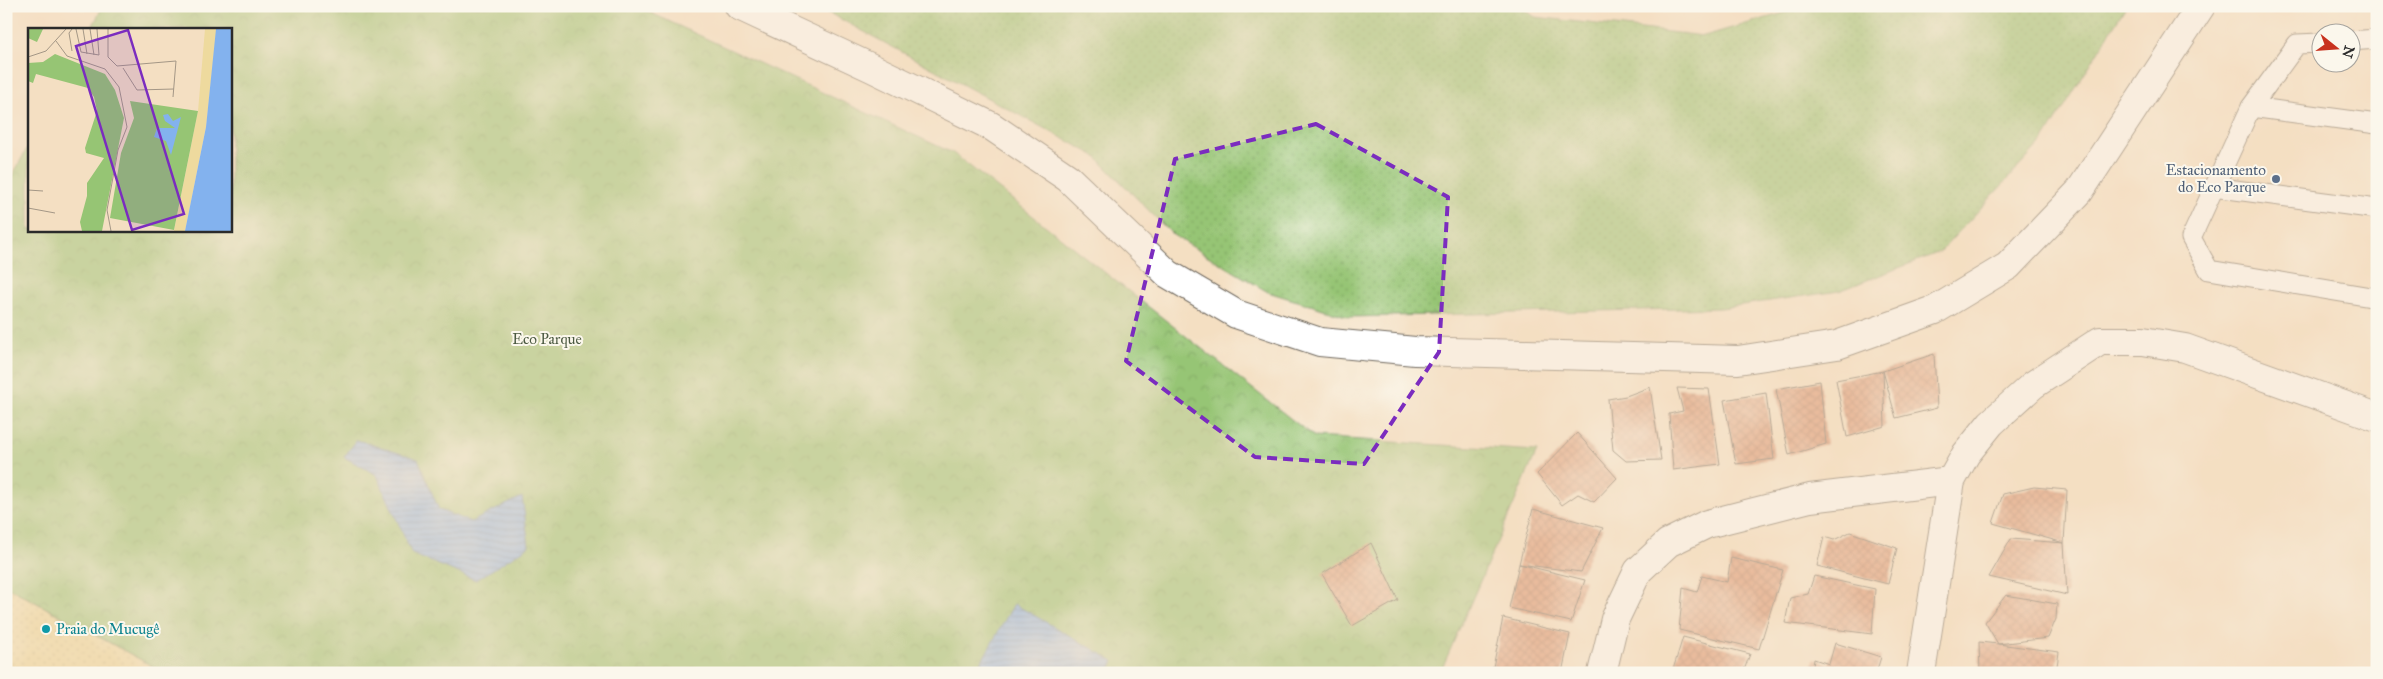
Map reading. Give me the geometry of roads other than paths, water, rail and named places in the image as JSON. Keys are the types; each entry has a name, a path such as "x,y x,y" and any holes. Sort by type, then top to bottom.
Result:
{"street":[{"path":"739,6 991,126 1068,178 1168,274 1236,314 1320,342 1415,351 1738,360 1836,346 1935,310 2008,266 2079,192 2201,6"},
{"path":"1921,673 1951,481 1966,454 1991,423 2033,385 2100,341 2143,341 2185,348 2377,417"},
{"path":"1602,673 1615,619 1638,571 1668,543 1707,524 1810,498 1951,481"}],"lane":[{"path":"2360,40 2377,39"},
{"path":"2310,43 2297,44 2251,107 2191,238 2209,270 2377,298"},
{"path":"2251,107 2377,124"},
{"path":"2213,187 2377,209"}],"water":[{"path":"357,440 418,459 439,510 471,522 522,497 529,546 476,580 412,554 377,475 344,457"},
{"path":"1014,604 1114,661 1108,673 975,673"}],"place":[{"name":"Estacionamento do Eco Parque","path":"2276,179"},
{"name":"Praia do Mucugê","path":"46,629"}],"park label":[{"name":"Eco Parque","path":"547,339"}]}
